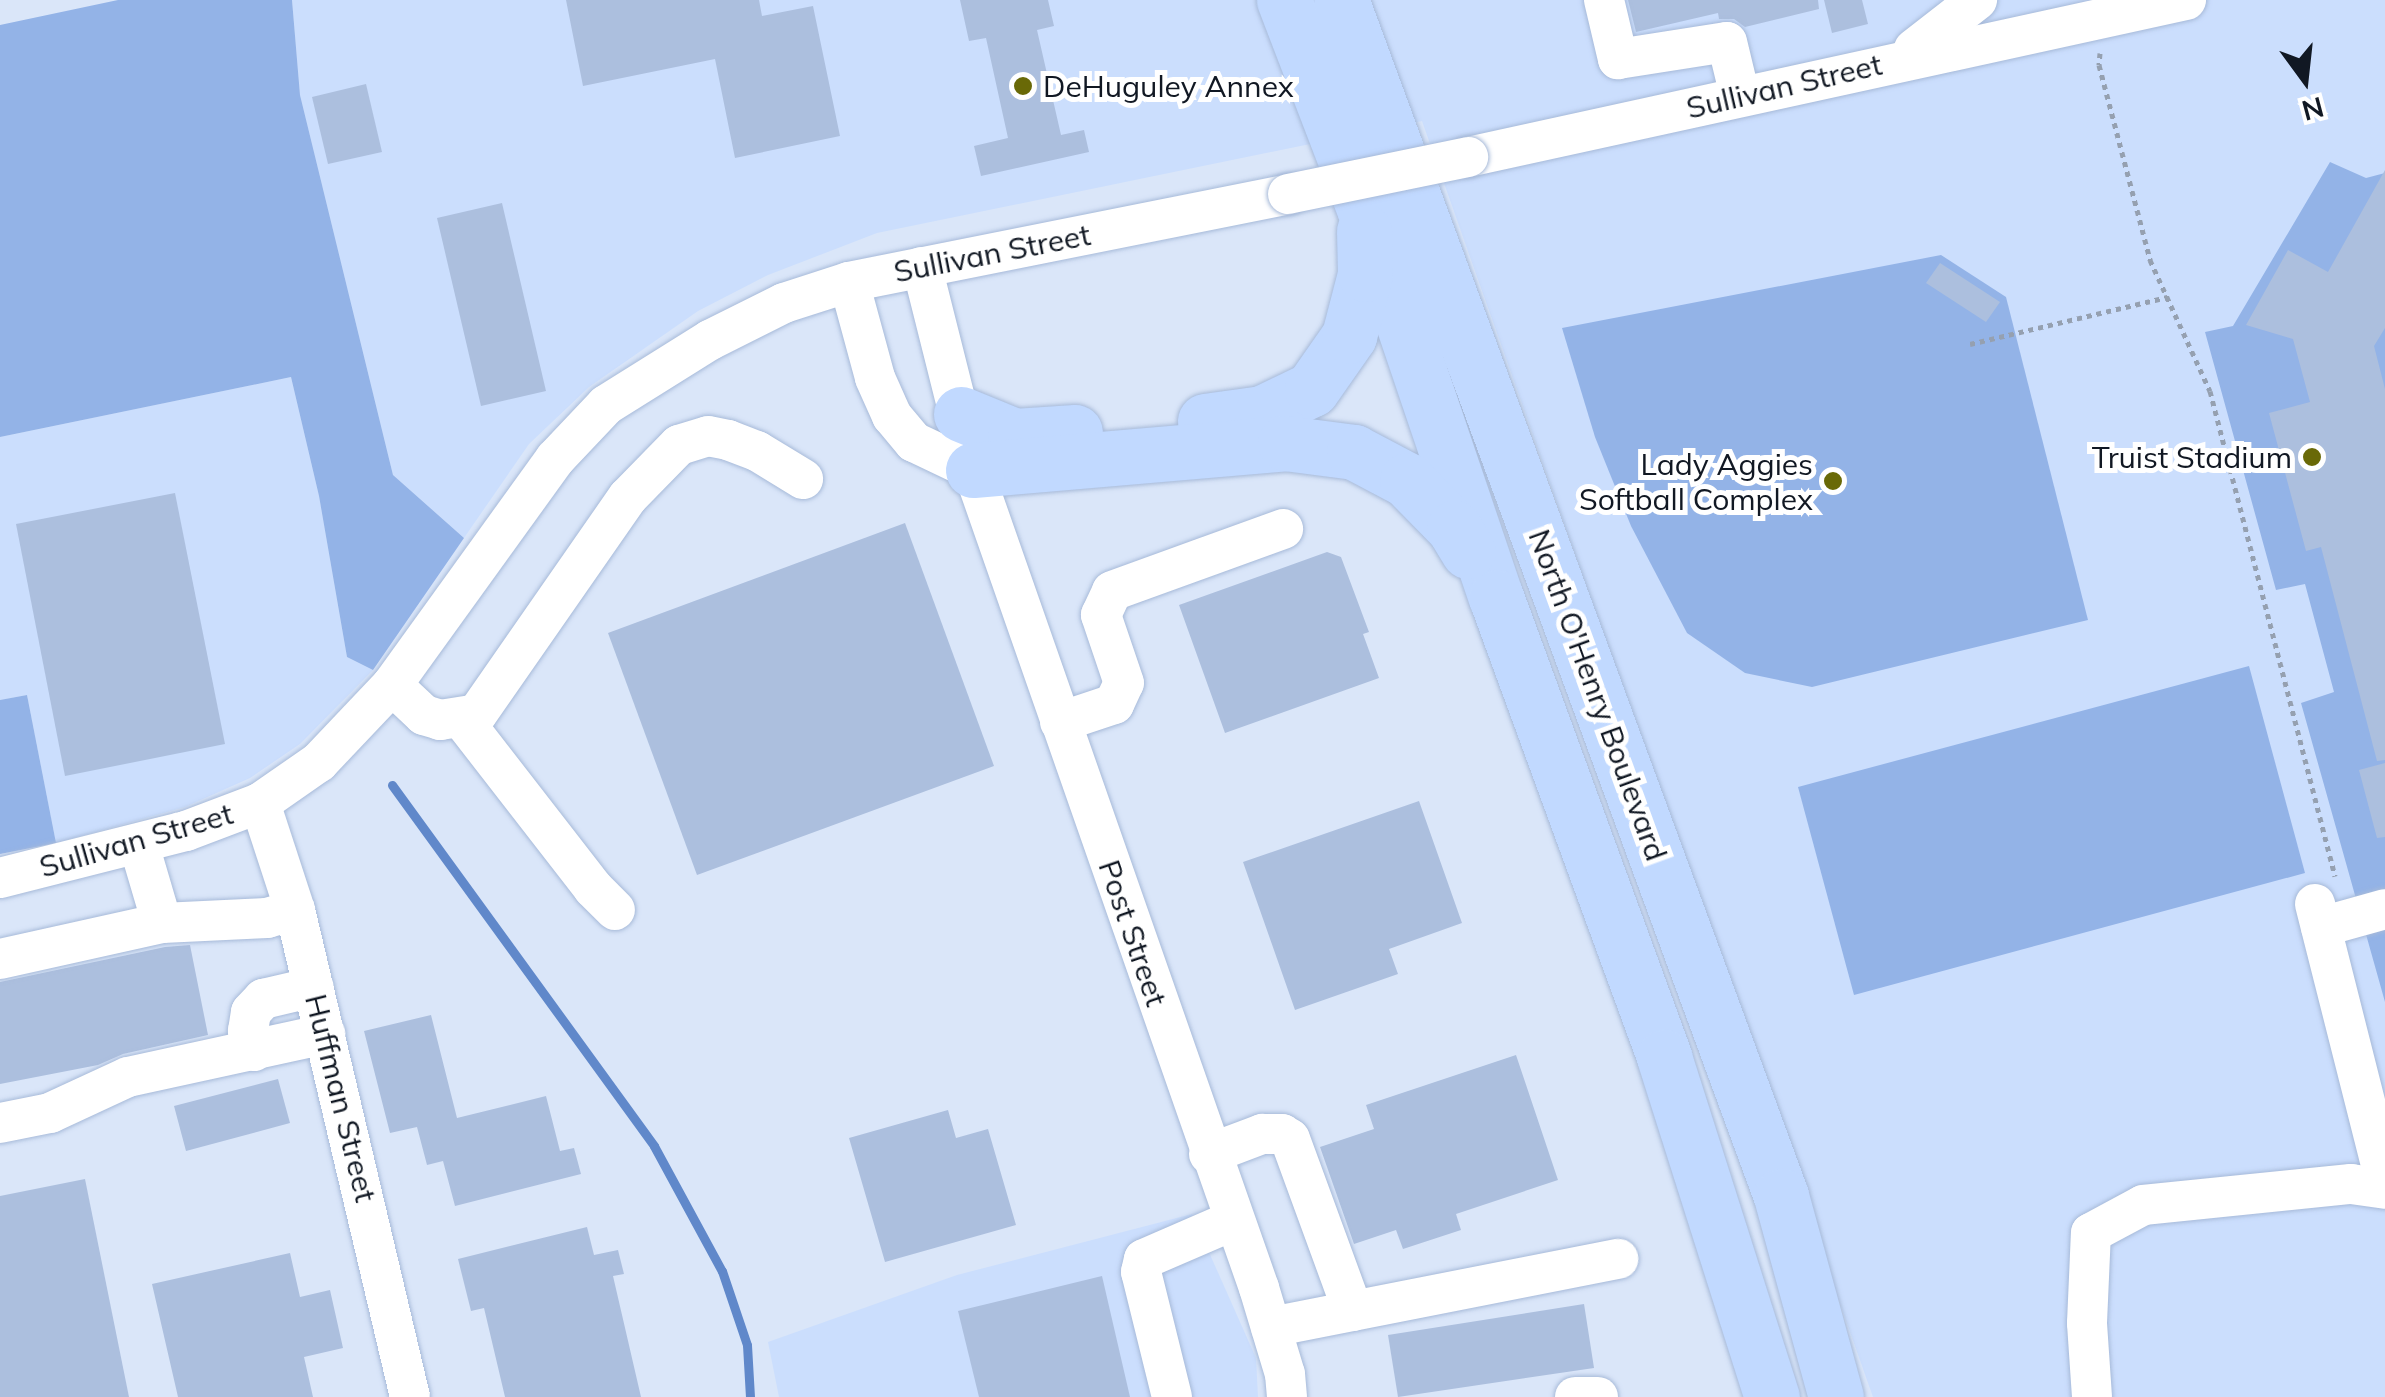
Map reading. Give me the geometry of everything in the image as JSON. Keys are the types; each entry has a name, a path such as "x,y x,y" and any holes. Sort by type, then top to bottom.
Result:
{"highway":[{"name":"North O'Henry Boulevard","path":"1284,0 1364,208 1496,598 1664,1057 1772,1397"},
{"name":"North O'Henry Boulevard","path":"1342,0 1781,1196 1836,1397"},
{"path":"960,414 1015,436 1177,425 1262,413 1312,389 1349,336 1364,274 1364,208"},
{"path":"973,470 1285,442 1354,452 1407,480 1454,528 1496,598"}],"street":[{"path":"1604,0 1618,60 1727,42 1740,96"},
{"path":"1893,62 1933,38 1978,0"},
{"name":"Sullivan Street","path":"0,878 139,845 260,803 319,762 352,733 392,685 555,459 606,405 710,340 784,303 850,282 922,266 1288,194 1893,62 2046,13 2104,16 2186,0"},
{"name":"Post Street","path":"922,266 973,470 1271,1328 1285,1374 1287,1397"},
{"path":"850,282 875,378 892,416 914,442 973,470"},
{"path":"392,685 424,715 462,719 477,714 628,496 679,445 708,436 728,440 757,451 803,479"},
{"path":"1060,722 1114,704 1124,683 1101,615 1112,590 1283,529"},
{"path":"462,719 583,875 615,910"},
{"name":"Huffman Street","path":"260,803 295,910 410,1397"},
{"path":"139,845 162,924"},
{"path":"2385,909 2325,906 2385,1180"},
{"path":"0,960 162,924 267,918 295,910"},
{"path":"254,1051 248,1031 251,1012 263,999 314,987"},
{"path":"0,1123 50,1113 128,1077 325,1034"},
{"path":"1209,1154 1262,1134 1282,1134 1290,1139 1353,1311"},
{"path":"2092,1397 2087,1322 2091,1234 2143,1205 2351,1184 2385,1189"},
{"path":"1172,1397 1141,1272 1144,1259 1232,1221"},
{"path":"1271,1328 1618,1259"},
{"path":"1576,1397 1598,1397"}],"path":[{"path":"2104,16 2099,65 2150,260 2210,392 2325,906"},
{"path":"1970,344 2167,297"}],"shaded area":[{"path":"118,0 292,0 300,95 393,475 464,538 373,670 347,657 319,496 291,377 0,437 0,25"},
{"path":"292,0 2385,0 2385,1397 1873,1397 1422,121 877,233 768,275 698,311 589,387 529,444 464,538 393,475 300,95"},
{"name":"Truist Stadium","path":"2330,162 2366,178 2385,173 2385,1002 2301,703 2334,692 2305,584 2276,590 2205,332 2233,326"},
{"name":"Lady Aggies Softball Complex","path":"1941,255 2006,297 2088,620 1812,687 1745,673 1687,633 1631,526 1595,437 1562,328"},
{"path":"291,377 319,496 347,657 373,670 300,744 250,778 185,807 56,843 27,695 0,700 0,437"},
{"path":"2249,666 2305,873 1854,995 1798,787"},
{"path":"27,695 56,843 0,854 0,700"},
{"path":"1192,1214 1256,1358 1258,1397 779,1397 768,1342 957,1275"}],"building":[{"path":"566,0 759,0 762,16 813,6 840,136 735,158 715,59 583,86"},
{"name":"DeHuguley Annex","path":"960,0 1048,0 1054,26 1037,30 1061,135 1084,130 1089,152 981,176 974,146 1008,138 986,38 969,41"},
{"path":"1628,0 1818,0 1819,9 1745,27 1734,19 1719,19 1718,13 1636,32"},
{"path":"1824,0 1862,0 1868,24 1832,33"},
{"path":"366,84 382,152 328,164 312,97"},
{"path":"2385,170 2385,328 2374,346 2385,389 2385,760 2377,761 2321,547 2306,551 2269,413 2310,402 2293,339 2246,325 2288,250 2328,272"},
{"path":"502,203 546,391 481,406 437,218"},
{"path":"1940,263 2000,302 1986,322 1926,283"},
{"path":"175,493 225,744 65,776 16,524"},
{"path":"905,523 994,766 697,875 608,633"},
{"path":"1327,552 1341,557 1369,632 1363,634 1379,678 1225,733 1179,605"},
{"path":"2385,763 2385,837 2377,838 2359,770"},
{"path":"1419,801 1462,923 1389,949 1398,974 1295,1010 1243,862"},
{"path":"190,945 208,1035 123,1054 98,1065 0,1084 0,982"},
{"path":"431,1015 457,1118 546,1096 560,1151 574,1148 581,1174 455,1206 443,1161 427,1165 417,1127 390,1133 364,1031"},
{"path":"1516,1055 1558,1180 1456,1214 1461,1230 1403,1249 1396,1230 1354,1244 1320,1147 1374,1129 1366,1105"},
{"path":"278,1079 290,1123 186,1151 174,1106"},
{"path":"948,1110 956,1138 988,1129 1016,1225 885,1262 849,1138"},
{"path":"85,1179 129,1397 0,1397 0,1196"},
{"path":"587,1227 594,1255 618,1250 624,1274 613,1276 641,1397 505,1397 484,1308 471,1311 458,1259"},
{"path":"290,1253 300,1297 330,1290 343,1348 304,1357 313,1397 178,1397 152,1284"},
{"path":"1102,1276 1130,1397 979,1397 958,1311"},
{"path":"1584,1304 1594,1368 1398,1397 1388,1335"}],"waterway":[{"path":"392,785 654,1146 722,1271 747,1345 750,1397"}],"place":[{"name":"DeHuguley Annex","path":"1023,86"},
{"name":"Truist Stadium","path":"2312,457"},
{"name":"Lady Aggies Softball Complex","path":"1833,481"}]}
